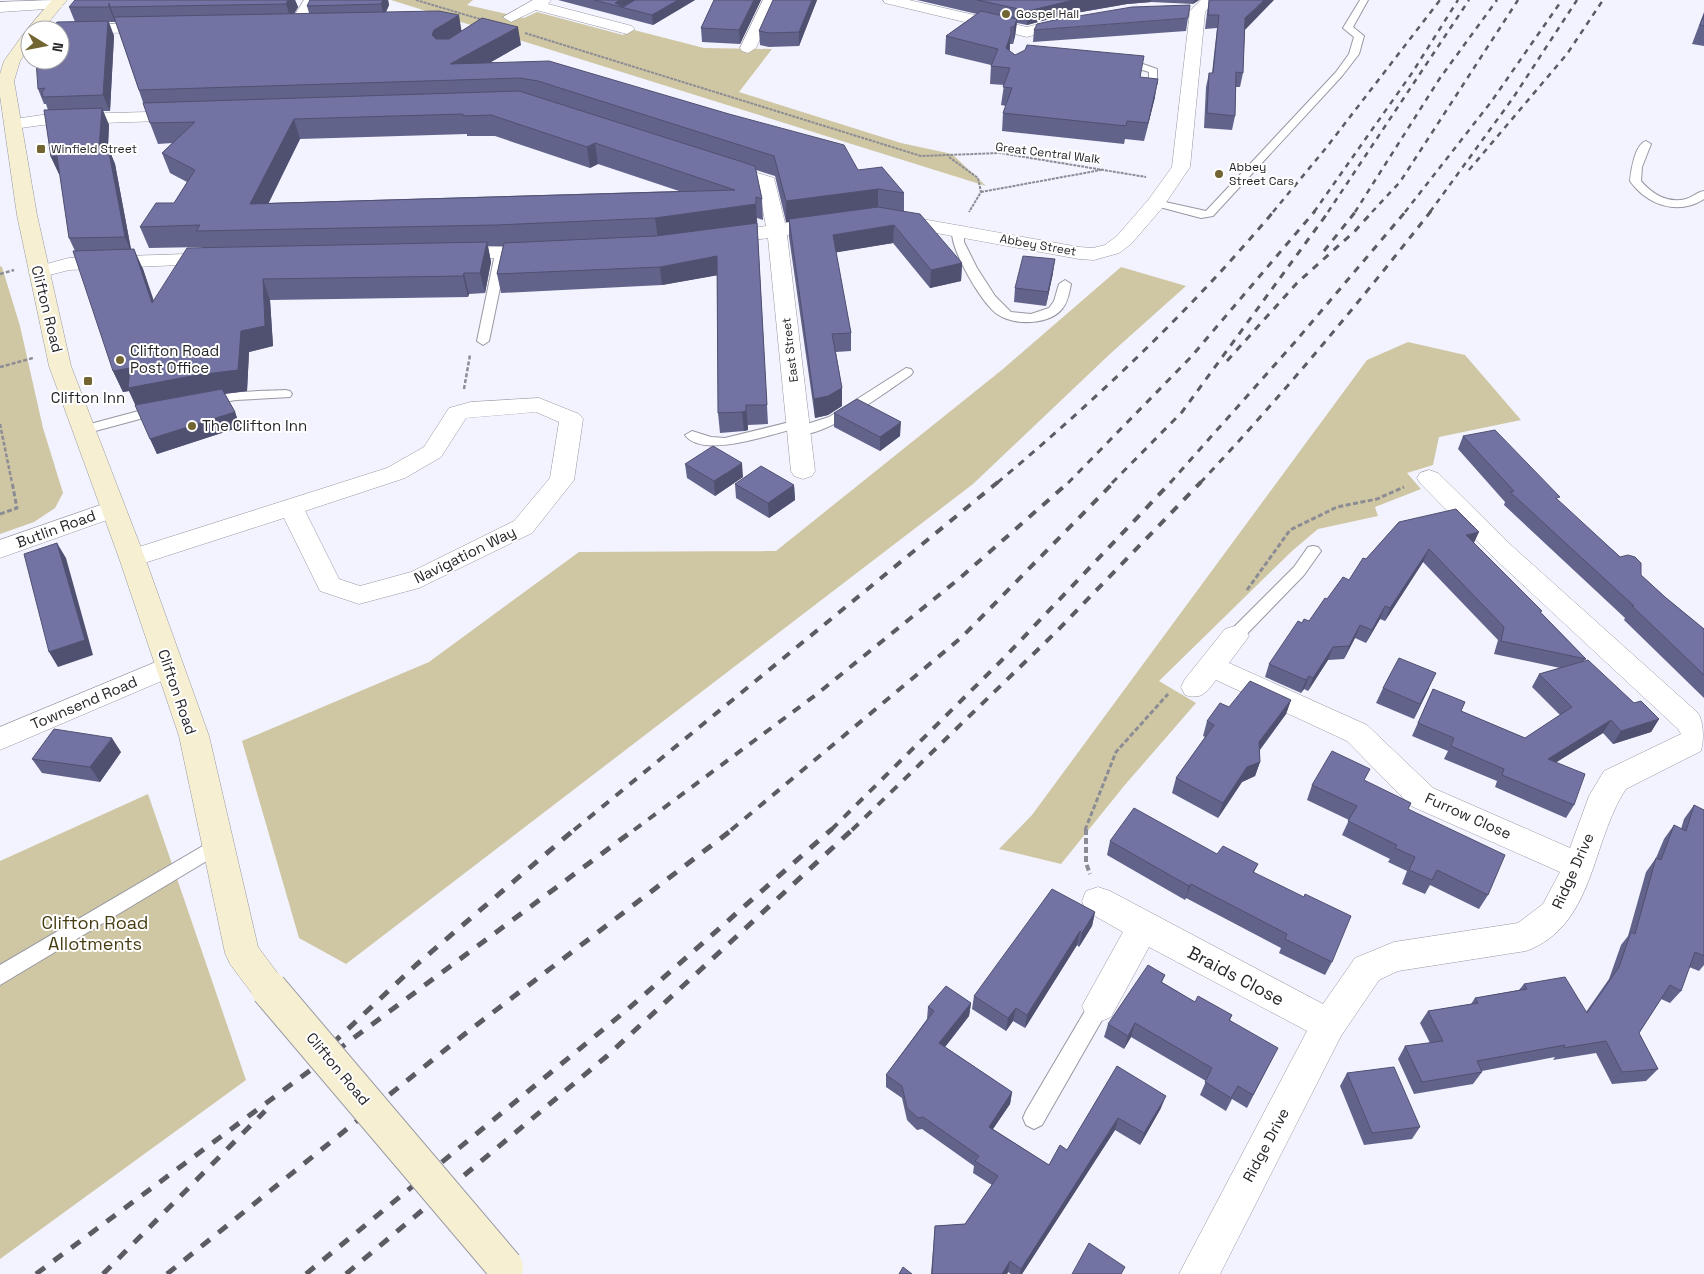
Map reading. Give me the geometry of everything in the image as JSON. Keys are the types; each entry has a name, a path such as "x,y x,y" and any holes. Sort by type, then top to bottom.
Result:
{"street":[{"path":"296,26 311,0"},
{"path":"748,48 770,0"},
{"path":"890,0 1027,32 1082,19"},
{"path":"0,7 58,2"},
{"path":"43,20 58,2"},
{"path":"511,17 539,3 627,29"},
{"name":"Abbey Street","path":"878,217 1079,253 1094,254 1112,249 1124,240 1156,203 1180,167 1201,4"},
{"path":"604,23 622,13"},
{"path":"277,26 316,25"},
{"path":"70,30 171,28"},
{"path":"1020,49 1027,32"},
{"name":"Clifton Road","path":"20,50 12,61 6,81 8,114 26,215 60,366 112,509 132,558 168,667 194,736 242,953 269,989 508,1270"},
{"path":"8,114 42,120 199,115"},
{"path":"702,160 767,182 776,230"},
{"path":"697,242 844,221"},
{"name":"East Street","path":"776,230 803,471"},
{"path":"431,255 560,252"},
{"path":"38,272 78,264 239,259"},
{"name":"Navigation Way","path":"132,558 290,507 396,473 433,452 457,413 472,409 539,405 571,420 562,480 523,527 419,579 359,595 329,585 290,507"},
{"name":"Ridge Drive","path":"1199,1274 1329,1025 1368,969 1394,957 1526,936 1555,914 1579,866 1604,796 1615,780 1691,743 1696,735 1688,721 1503,552 1429,478"},
{"name":"Butlin Road","path":"0,549 112,509"},
{"name":"Furrow Close","path":"1235,636 1203,676 1357,733 1422,797 1579,866"},
{"name":"Townsend Road","path":"0,738 168,667"},
{"name":"Braids Close","path":"1098,901 1143,928 1329,1025"},
{"path":"1099,1006 1143,928"}],"lane":[{"path":"1156,203 1201,215 1209,214 1313,104 1354,54 1359,36 1348,28 1364,0"},
{"path":"1112,65 1150,68 1154,71 1152,84"},
{"path":"1646,144 1637,167 1635,180 1643,192 1666,203 1685,204 1697,200 1704,194"},
{"path":"958,231 958,242 988,296 1001,312 1010,316 1031,318 1046,315 1058,306 1065,284"},
{"path":"483,341 501,254"},
{"path":"692,435 709,441 725,442 834,420 906,372"},
{"path":"84,430 151,411 184,405 236,396 285,394"},
{"path":"1235,636 1299,572 1313,552"},
{"path":"0,976 218,845"},
{"path":"1034,1118 1099,1006"}],"path":[{"path":"416,0 488,22"},
{"name":"Great Central Walk","path":"525,33 921,156 1000,154 1105,169 1171,182"},
{"path":"948,156 978,178 981,192 958,231"},
{"path":"981,192 1105,169"},
{"path":"0,367 58,352"},
{"path":"0,424 17,508 0,514"}],"green space":[{"path":"391,0 473,0 467,5 524,18 537,12 623,35 634,30 704,48 772,49 739,92 901,143 952,154 986,186"},
{"path":"0,266 2,267 20,326 43,428 63,493 55,508 34,522 0,534"},
{"path":"1121,267 1186,286 1111,353 973,484 346,964 299,938 242,741 429,662 579,552 776,551 1003,369"},
{"path":"1408,342 1465,355 1521,420 1439,437 1433,465 1407,473 1421,489 1375,507 1378,516 1318,529 1292,551 1159,681 1196,703 1124,786 1061,864 999,849 1032,815 1367,360"},
{"name":"Clifton Road Allotments","path":"148,794 246,1080 0,1259 0,861"}],"building":[{"path":"75,0 288,0 286,4 110,7 109,3 109,7 69,7"},
{"path":"310,0 383,0 381,4 307,6"},
{"path":"594,0 620,0 615,3 623,7 635,0 678,0 652,15"},
{"path":"714,0 754,0 739,30 701,28"},
{"path":"773,0 812,0 799,32 769,33 759,31"},
{"path":"977,0 1074,0 1028,11"},
{"path":"1209,0 1264,0 1245,18 1243,73 1236,72 1235,116 1207,113 1209,73 1213,73 1219,15 1208,15"},
{"path":"1190,5 1188,18 1034,30 1037,24 1132,7"},
{"path":"439,11 459,15 434,30 432,35 436,39 449,39 482,18 518,27 450,64 549,61 729,114 844,145 858,170 882,167 904,193 878,189 786,201 774,156 538,81 520,78 139,90 114,17"},
{"path":"981,11 1017,19 1014,27 1011,27 1011,34 1006,48 1015,55 1025,50 1027,45 1144,56 1140,77 1158,79 1148,123 1127,121 1126,126 1003,113 1012,88 1003,87 1010,68 991,66 998,49 946,36"},
{"path":"1704,15 1704,26 1700,25"},
{"path":"108,21 103,95 43,97 42,92 45,88 38,89 37,70 70,70 70,22"},
{"path":"519,91 755,166 762,199 756,197 756,204 655,218 496,225 196,231 200,225 140,227 156,203 174,203 195,170 162,153 195,122 150,123 143,103","holes":["463,114 463,116 491,115 587,147 595,143 735,190 250,204 294,119"]},
{"path":"102,108 99,148 108,147 125,237 69,238 57,156 51,157 44,110"},
{"path":"878,207 920,214 962,263 931,270 894,225 833,235 851,333 832,334 842,388 828,396 814,399 789,219"},
{"path":"757,223 767,405 746,405 746,411 742,412 718,413 717,256 660,267 497,274 504,243 656,236"},
{"path":"487,242 480,273 464,273 463,276 263,279 265,326 241,331 238,370 197,375 128,388 130,368 113,371 73,251 134,249 152,303 187,248"},
{"path":"1023,256 1055,259 1048,292 1015,288"},
{"path":"222,389 235,412 150,439 135,405"},
{"path":"857,399 901,422 880,437 834,413"},
{"path":"1495,430 1560,497 1556,498 1620,557 1628,555 1635,557 1641,563 1641,575 1704,629 1704,675 1632,606 1634,606 1510,492 1514,491 1463,436"},
{"path":"713,446 742,463 714,481 685,464"},
{"path":"761,466 794,485 768,503 735,484"},
{"path":"1456,509 1479,532 1466,535 1542,611 1540,612 1586,659 1501,641 1504,627 1429,549 1390,608 1385,606 1372,630 1360,625 1349,646 1333,647 1313,678 1309,676 1306,680 1269,664 1298,621 1302,623 1304,619 1309,621 1343,577 1349,580 1363,558 1366,559 1399,522"},
{"path":"57,543 85,640 49,652 24,554"},
{"path":"1399,658 1436,673 1420,704 1383,688"},
{"path":"1588,660 1634,703 1641,701 1659,719 1621,731 1611,720 1548,759 1585,774 1574,805 1502,775 1504,769 1451,746 1454,738 1418,723 1433,689 1465,702 1461,711 1525,738 1572,707 1539,674"},
{"path":"1250,681 1291,700 1259,742 1260,762 1247,767 1223,803 1176,778 1214,725 1207,721 1220,703 1229,707"},
{"path":"54,729 112,738 90,767 32,759"},
{"path":"1332,751 1370,769 1364,780 1411,803 1408,809 1505,855 1488,895 1437,870 1432,880 1409,870 1415,857 1395,848 1397,845 1348,821 1357,806 1312,785"},
{"path":"1694,805 1704,810 1704,956 1695,952 1681,991 1670,985 1639,1033 1658,1069 1622,1072 1606,1041 1563,1048 1565,1045 1477,1061 1482,1072 1422,1082 1405,1046 1443,1041 1428,1011 1478,1003 1475,998 1527,989 1524,984 1565,977 1587,1013 1619,967 1631,932 1635,934 1656,858 1661,860 1674,825 1686,831"},
{"path":"1134,808 1217,854 1223,846 1258,864 1253,872 1304,897 1305,894 1351,916 1332,962 1285,939 1287,934 1191,884 1189,886 1110,841"},
{"path":"1052,889 1095,912 1082,933 1080,931 1027,1015 1016,1008 1008,1018 974,996"},
{"path":"1148,965 1165,975 1161,982 1195,1002 1198,996 1232,1015 1229,1020 1278,1048 1253,1095 1238,1086 1231,1098 1205,1082 1212,1068 1135,1023 1128,1036 1108,1024"},
{"path":"946,986 971,1003 939,1043 1012,1092 989,1127 1049,1165 1060,1145 1067,1150 1117,1066 1166,1096 1144,1133 1118,1118 1021,1269 1010,1261 1002,1274 932,1274 935,1226 965,1224 998,1176 975,1161 979,1156 923,1117 918,1118 907,1108 902,1086 886,1075 934,1011 928,1007"},
{"path":"1394,1067 1420,1127 1372,1133 1347,1073"},
{"path":"1089,1243 1125,1267 1121,1274 1072,1274"},
{"path":"903,1267 912,1274 899,1274"}],"railway":[{"path":"1273,212 1326,148 1440,0"},
{"path":"1314,212 1412,73 1458,0"},
{"path":"1328,212 1469,0"},
{"path":"1355,212 1440,78 1497,0"},
{"path":"1372,212 1400,182 1518,0"},
{"path":"1405,212 1491,102 1562,0"},
{"path":"1430,212 1513,98 1577,0"},
{"path":"1469,170 1567,54 1603,0"},
{"path":"997,483 1071,419 1142,353 1209,284 1274,211"},
{"path":"1069,482 1191,357 1315,211"},
{"path":"1112,483 1182,412 1329,211"},
{"path":"1324,251 1356,211"},
{"path":"1227,361 1297,283 1355,231 1373,211"},
{"path":"1170,483 1295,342 1406,211"},
{"path":"1200,483 1318,350 1431,211"},
{"path":"574,830 998,482"},
{"path":"634,830 817,694 960,578 1069,482"},
{"path":"731,830 962,637 1114,482"},
{"path":"831,830 1001,661 1171,482"},
{"path":"852,830 1056,632 1201,482"},
{"path":"316,1059 416,965 575,829"},
{"path":"36,1274 635,829"},
{"path":"167,1274 466,1033 733,829"},
{"path":"306,1274 628,1009 832,829"},
{"path":"346,1274 607,1056 853,829"},
{"path":"103,1274 265,1111"}],"place":[{"name":"Gospel Hall","path":"1006,14"},
{"name":"Winfield Street","path":"41,149"},
{"name":"Abbey Street Cars","path":"1219,174"},
{"name":"Clifton Road Post Office","path":"120,360"},
{"name":"Clifton Inn","path":"88,381"},
{"name":"The Clifton Inn","path":"192,426"}]}
